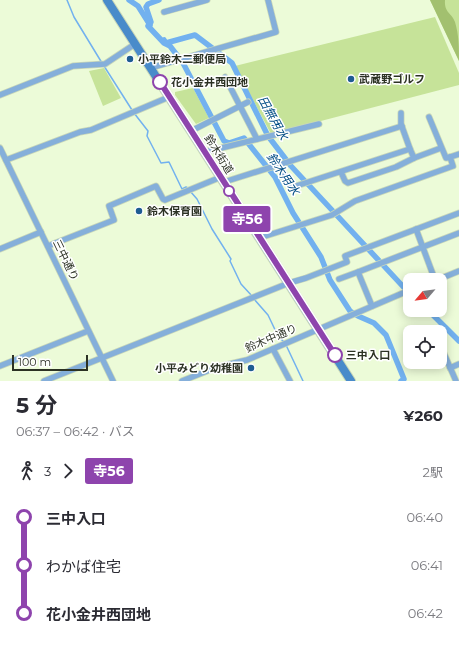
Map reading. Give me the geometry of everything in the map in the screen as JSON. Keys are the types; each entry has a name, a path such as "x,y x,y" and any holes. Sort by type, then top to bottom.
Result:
{"main road":[{"name":"鈴木街道","path":"107,0 351,381"}],"street":[{"path":"164,12 207,0"},
{"path":"150,68 276,32 268,0"},
{"path":"0,95 73,66 105,64 135,44"},
{"path":"225,77 257,139"},
{"path":"6,160 80,132 98,127 169,97"},
{"path":"191,131 248,102"},
{"path":"401,113 402,126 414,158"},
{"path":"429,118 446,158 459,154"},
{"path":"205,152 319,124"},
{"path":"48,246 114,220 109,206 156,186 165,200 222,180 288,162 402,126"},
{"name":"三中通り","path":"0,148 113,381"},
{"path":"341,172 345,181 348,183 396,167 414,158 441,148"},
{"path":"278,165 293,187 410,149"},
{"path":"259,238 334,214 355,201 453,166 450,157"},
{"path":"44,381 253,297 326,271 347,262 345,256 459,213"},
{"path":"416,229 433,273"},
{"path":"0,248 41,232"},
{"path":"339,279 459,233"},
{"path":"358,272 372,306"},
{"path":"447,276 459,272"},
{"name":"鈴木中通り","path":"182,381 217,367 247,360 403,293"},
{"path":"0,366 88,331"},
{"path":"273,349 287,380"},
{"path":"447,361 456,381"},
{"path":"450,368 459,364"}],"green space":[{"path":"430,0 459,0 459,61"},
{"path":"430,0 445,0 446,8 455,22 459,61"},
{"name":"武蔵野ゴルフ","path":"435,17 459,73 459,85 271,134 235,66"},
{"path":"104,68 121,98 103,106 89,71"},
{"path":"193,88 209,118 196,124 175,95 175,92"}],"waterway":[{"path":"67,0 74,17 102,63"},
{"name":"田無用水","path":"129,0 138,6 150,25"},
{"name":"鈴木用水","path":"159,0 148,4 146,7 151,22 148,26 164,43 170,46 183,63 224,141 229,143 244,138 275,177 293,213 321,257 330,280 350,311 374,323 386,335 404,379 401,381"},
{"name":"田無用水","path":"164,40 166,43 195,35 232,63 268,136 291,166 403,286"},
{"path":"104,66 132,110"},
{"path":"134,113 148,131 147,136 161,163 169,162 182,189 186,187 188,188"},
{"path":"190,191 197,199 212,229 231,259 230,261 241,284 252,296"},
{"path":"254,299 268,315 278,336 284,342"},
{"name":"田無用水","path":"435,317 459,341"},
{"path":"286,345 303,381"}],"bus line":[{"name":"寺56","path":"160,82 335,355"}],"place":[{"name":"小平鈴木二郵便局","path":"130,59"},
{"name":"武蔵野ゴルフ","path":"351,79"},
{"name":"花小金井西団地","path":"160,82"},
{"name":"鈴木保育園","path":"139,211"},
{"name":"三中入口","path":"335,355"},
{"name":"小平みどり幼稚園","path":"251,368"}]}
